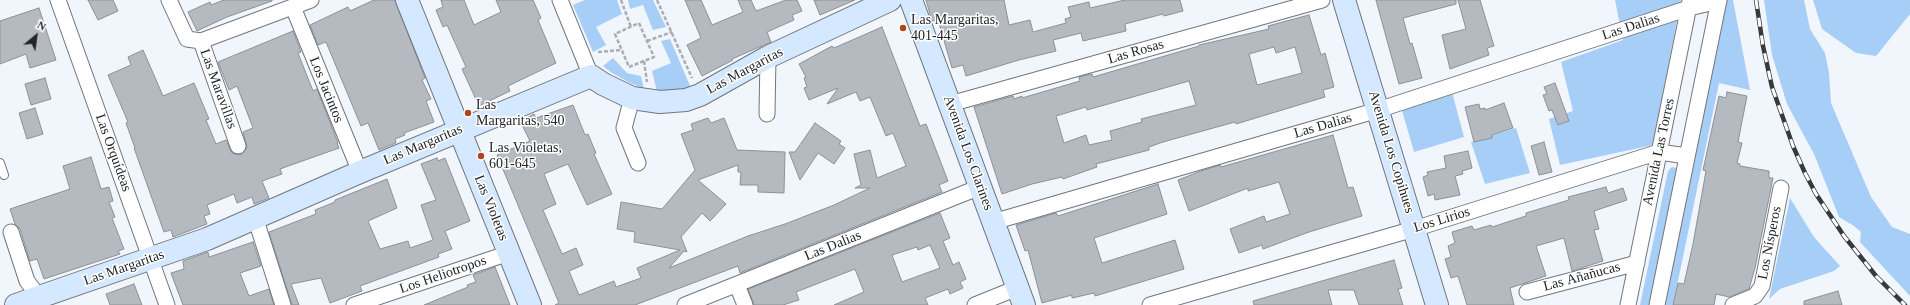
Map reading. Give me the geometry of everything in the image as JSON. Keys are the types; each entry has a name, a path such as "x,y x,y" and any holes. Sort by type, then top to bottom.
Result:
{"street":[{"name":"Las Orquídeas","path":"58,0 167,305"},
{"name":"Las Maravillas","path":"170,0 187,39 201,41 238,146"},
{"path":"201,41 311,0"},
{"name":"Las Violetas","path":"407,0 530,305"},
{"name":"Las Margaritas","path":"16,305 40,301 150,258 207,239 360,172 591,76 603,84 632,98 647,101 674,102 700,95 768,57 890,0"},
{"name":"Avenida Los Clarines","path":"911,0 1021,296"},
{"name":"Las Rosas","path":"950,104 1322,0"},
{"name":"Avenida Los Copihues","path":"1344,0 1437,305"},
{"name":"Las Dalias","path":"993,222 1378,110 1690,4 1719,0"},
{"name":"Avenida Las Torres","path":"1657,305 1719,0"},
{"path":"563,1 581,54 591,76"},
{"name":"Avenida Las Torres","path":"1628,305 1690,4"},
{"name":"Los Jacintos","path":"293,7 360,172"},
{"path":"767,114 768,57"},
{"path":"632,98 624,128 638,163"},
{"name":"Los Lirios","path":"1150,305 1414,229 1659,152 1687,156"},
{"name":"Las Dalias","path":"685,305 980,187"},
{"name":"Los Nísperos","path":"1733,305 1755,296 1762,286 1781,188"},
{"path":"255,217 283,305"},
{"path":"12,232 28,281 40,301"},
{"name":"Los Heliotropos","path":"354,305 509,253"},
{"name":"Las Añañucas","path":"1527,292 1636,263"},
{"path":"737,285 745,305"},
{"path":"975,305 1021,296"}],"lane":[{"path":"0,163 4,175"}],"path":[{"path":"621,0 631,27"},
{"path":"657,0 700,95"},
{"path":"640,23 647,41 654,56 629,67 614,34 640,23"},
{"path":"647,41 672,32"},
{"path":"581,54 622,50"}],"shaded area":[{"path":"585,0 617,0 622,14 596,27 606,45 593,52 573,5"},
{"path":"628,0 653,0 666,27 653,30 643,5 630,9"},
{"path":"1615,0 1681,0 1653,145 1560,165 1549,119 1573,111 1561,62 1623,40"},
{"path":"1726,0 1733,0 1750,90 1719,83 1673,305 1665,305"},
{"path":"1764,0 1804,0 1810,29 1825,53 1829,73 1831,103 1871,197 1892,227 1910,234 1910,296 1860,242 1861,232 1839,217 1814,154 1787,104 1772,55"},
{"path":"1813,0 1910,0 1910,14 1876,56 1856,53 1822,29"},
{"path":"670,39 691,88 680,92 657,92 652,71 671,63 661,41"},
{"path":"613,58 627,73 641,76 644,89 612,73 603,66"},
{"path":"1452,92 1464,137 1414,152 1401,107"},
{"path":"1516,128 1530,173 1485,184 1471,142"},
{"path":"1672,167 1677,168 1654,305 1640,305 1668,171"},
{"path":"1790,198 1814,237 1840,266 1834,271 1780,289 1769,299"}],"building":[{"path":"88,0 113,0 118,11 98,20"},
{"path":"224,0 272,1 227,17 197,31 188,12 210,2 211,5"},
{"path":"374,0 395,0 425,78 422,80 431,99 426,101 434,122 404,133 405,135 395,139 396,143 379,150 368,123 361,126 326,42 318,45 310,25 348,7 350,11"},
{"path":"441,0 464,0 474,25 501,12 496,0 533,0 541,18 538,20 556,63 508,86 510,91 479,106 462,69 466,67 447,25 443,27 436,10 443,7"},
{"path":"685,0 701,0 712,25 743,12 738,0 751,0 756,11 786,0 797,0 802,11 792,15 794,20 767,32 771,42 732,59 733,60 702,76 687,45 701,38"},
{"path":"814,0 855,0 820,15"},
{"path":"926,0 1004,0 1009,25 1030,20 1033,32 1066,23 1065,19 1071,17 1068,7 1089,2 1090,8 1125,0 1180,0 1183,11 1164,16 1163,14 1125,24 1126,31 1083,41 1081,33 1053,40 1056,51 1019,60 966,76 963,65 952,68 938,20 932,21"},
{"path":"1376,0 1456,0 1456,4 1403,18 1422,78 1399,84"},
{"path":"1458,0 1480,0 1494,46 1487,48 1489,55 1450,69 1442,35 1466,29"},
{"path":"39,8 56,60 30,68 26,54 0,64 0,21"},
{"path":"1309,15 1321,55 1325,53 1334,87 1323,90 1325,97 1236,124 1235,122 1163,142 1149,147 1149,150 1096,164 1097,167 1063,179 1062,177 1032,184 1002,194 974,107 1013,96 1014,99 1022,96 1022,98 1080,81 1079,77 1092,74 1093,77 1199,45 1269,29 1268,26","holes":["1274,47 1276,53 1295,47 1302,73 1257,85 1249,54","1189,81 1196,105 1141,119 1142,122 1110,131 1112,140 1089,145 1086,135 1064,143 1056,116 1086,107 1087,110"]},
{"path":"882,27 920,126 926,124 948,181 939,185 942,192 740,273 738,266 635,305 555,305 559,303 497,155 530,141 520,121 534,114 536,118 573,105 585,135 588,134 596,153 594,154 612,194 587,205 568,164 544,174 556,204 543,210 562,254 576,248 583,265 569,271 579,295 614,281 616,287 641,278 637,268 680,250 634,242 635,232 617,229 621,202 662,209 695,170 681,134 693,130 691,124 708,118 711,123 724,118 737,150 785,152 784,193 758,192 758,185 740,185 741,172 738,172 738,165 698,180 726,204 710,221 702,213 681,237 687,252 684,251 669,268 748,236 785,224 834,205 870,188 855,188 861,185 854,154 870,150 877,178 906,166 893,133 886,136 870,97 860,101 856,92 827,104 838,88 809,100 804,88 807,87 804,78 806,77 799,64 832,46 834,48"},
{"path":"293,31 301,52 298,53 313,91 317,89 339,148 280,169 282,174 262,181 269,198 254,204 252,197 237,203 234,194 207,205 210,214 204,216 207,224 173,237 171,230 164,232 134,148 126,123 128,122 108,75 131,65 128,57 143,50 163,96 194,83 209,119 206,120 216,144 226,140 232,153 241,155 247,147 243,132 253,128 237,86 229,90 218,62"},
{"path":"45,78 51,99 31,105 25,84"},
{"path":"1555,83 1569,121 1558,125 1552,110 1549,111 1543,95 1547,94 1544,87"},
{"path":"1727,92 1747,96 1738,142 1742,143 1737,163 1740,164 1740,166 1769,171 1769,178 1773,178 1755,268 1749,289 1729,297 1716,294 1714,305 1673,305 1678,283 1684,284 1693,244 1706,171 1703,170 1719,96 1726,98"},
{"path":"1504,103 1513,128 1492,135 1492,138 1474,142 1465,107 1479,104 1480,109 1485,108 1485,110"},
{"path":"35,108 43,134 27,139 19,113"},
{"path":"815,123 841,141 839,144 845,148 834,164 818,153 800,180 789,152 795,152"},
{"path":"1333,135 1348,188 1353,187 1362,216 1309,232 1263,249 1262,245 1239,253 1230,229 1264,216 1266,222 1290,214 1279,182 1248,191 1248,188 1189,211 1178,180 1220,165 1221,167"},
{"path":"1544,142 1552,172 1539,175 1531,146"},
{"path":"1468,151 1472,168 1462,171 1463,174 1455,176 1460,195 1435,200 1434,194 1428,196 1423,177 1428,175 1427,172 1446,168 1444,156"},
{"path":"91,157 101,189 109,187 113,201 109,202 115,217 112,218 124,249 118,251 120,254 44,279 37,259 30,261 20,229 15,224 10,209 70,189 63,166"},
{"path":"437,158 438,161 445,158 470,221 445,231 452,249 438,254 439,257 360,286 362,291 330,303 321,278 291,284 299,305 292,305 269,232 316,214 315,210 335,202 335,200 387,179 397,208 368,221 380,249 408,241 410,248 433,240 421,205 436,200 421,164"},
{"path":"1158,184 1167,214 1094,238 1102,263 1175,240 1184,269 1095,296 1094,293 1072,298 1072,295 1042,303 1028,250 1025,251 1016,225 1056,213 1058,216"},
{"path":"1606,187 1608,193 1623,188 1627,200 1594,211 1599,229 1594,230 1603,261 1572,271 1564,238 1536,246 1546,276 1510,288 1514,305 1467,305 1458,276 1451,278 1445,259 1451,257 1448,246 1455,243 1452,232 1472,226 1474,230 1491,225 1492,227 1526,216 1526,213 1569,200 1568,197"},
{"path":"940,213 950,238 943,241 953,265 959,262 966,279 960,282 963,288 950,294 948,289 925,298 928,305 834,305 864,292 855,269 796,292 799,300 783,305 754,305 748,289","holes":["930,245 940,268 902,282 892,255 917,247 918,250"]},
{"path":"253,242 261,266 240,273 249,296 269,289 274,305 183,305 171,273 184,269 183,261 208,252 209,257"},
{"path":"1394,260 1402,288 1398,289 1403,305 1359,305 1354,290 1328,290 1332,305 1254,305 1253,301"},
{"path":"495,267 510,305 424,305 468,287 467,285 476,282 473,275"},
{"path":"134,284 142,305 110,305 106,294"},
{"path":"1838,291 1842,305 1804,305 1804,301"}],"railway":[{"path":"1756,0 1763,46 1772,87 1793,146 1805,173 1816,194 1844,236 1876,276 1905,305"}],"place":[{"name":"Las Margaritas, 401-445","path":"903,28"},
{"name":"Las Margaritas, 540","path":"468,113"},
{"name":"Las Violetas, 601-645","path":"481,156"}]}
